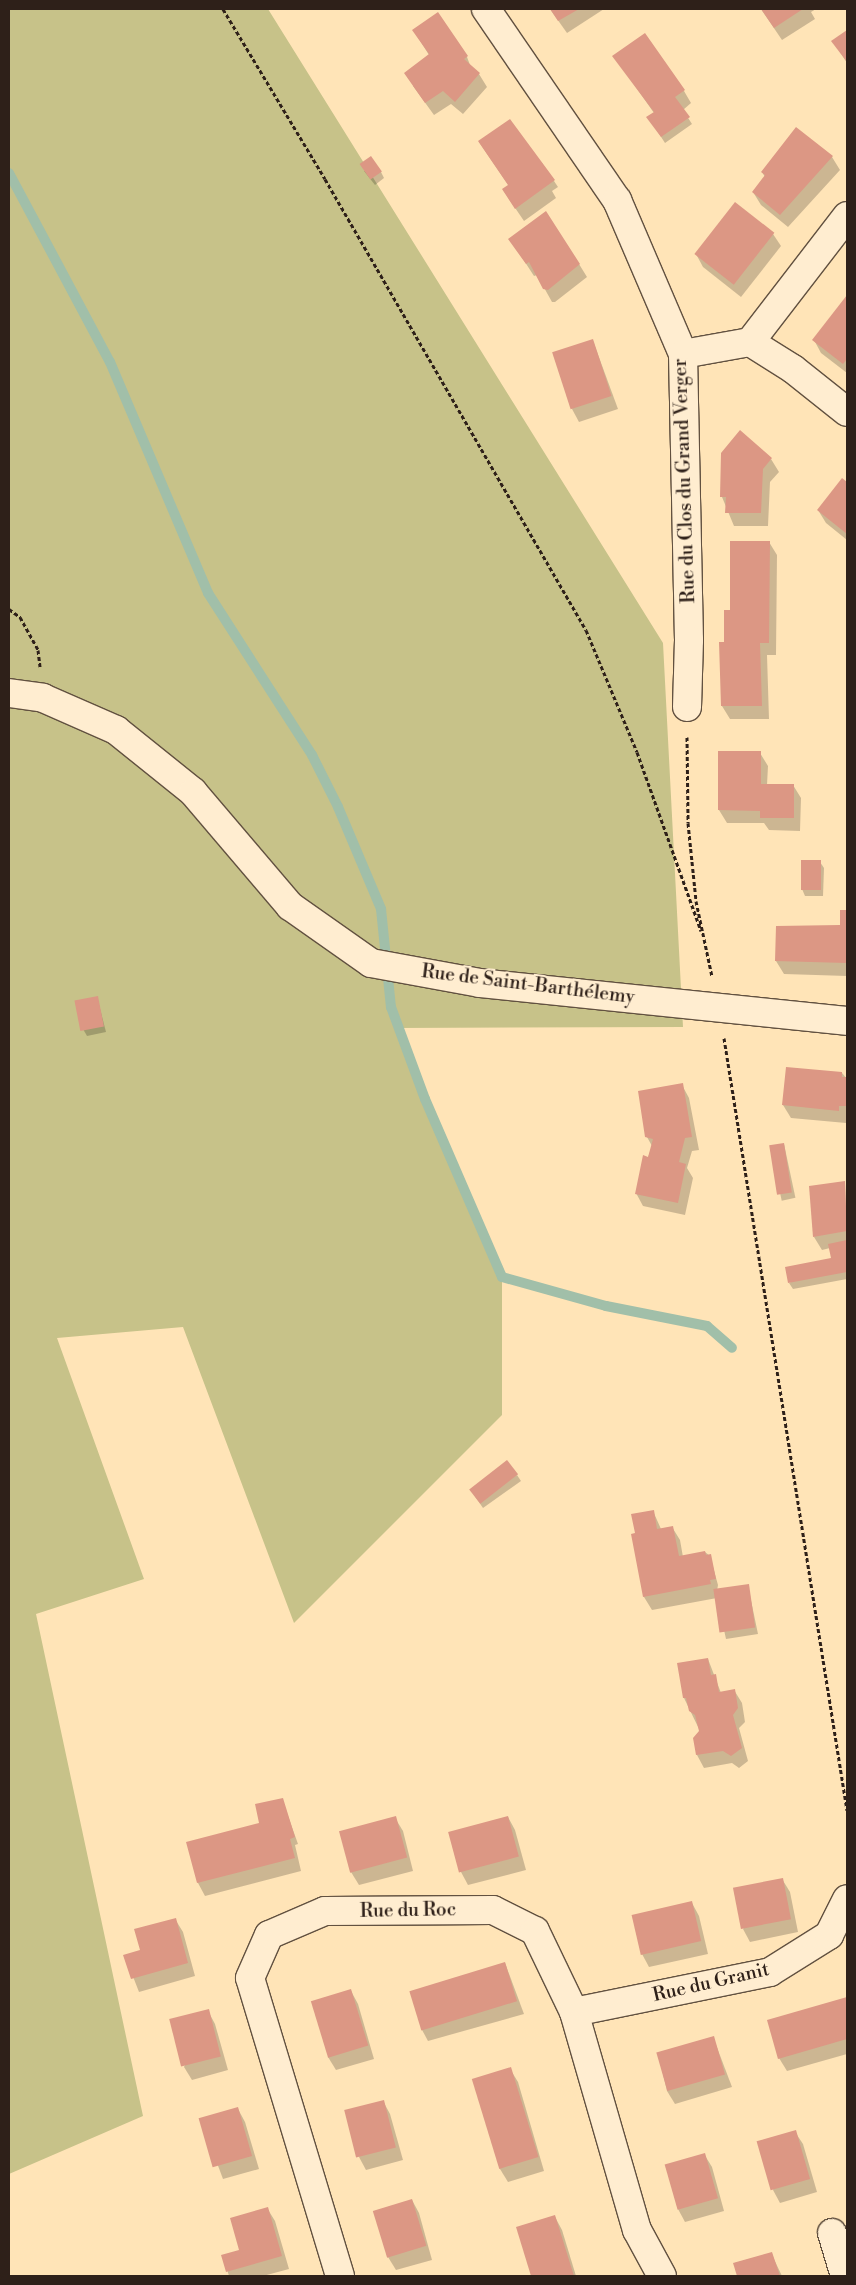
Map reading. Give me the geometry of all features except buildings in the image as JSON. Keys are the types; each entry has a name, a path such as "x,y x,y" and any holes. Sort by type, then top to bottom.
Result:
{"street":[{"name":"Rue du Clos du Grand Verger","path":"486,9 617,200 683,354 689,640 687,707"},
{"path":"683,354 750,342 847,216"},
{"path":"750,342 793,369 847,412"},
{"name":"Rue de Saint-Barthélemy","path":"9,693 43,698 116,730 193,792 290,906 371,964 480,983 719,1006 847,1021"},
{"name":"Rue du Granit","path":"574,2012 770,1972 829,1935 847,1899"},
{"name":"Rue du Roc","path":"340,2276 250,1978 269,1935 325,1912 493,1910 535,1931 574,2012 637,2230 662,2276"},
{"path":"832,2233 845,2276"}],"path":[{"path":"223,9 330,188 586,630 637,752 706,945"},
{"path":"9,609 20,617 38,650 43,698"},
{"path":"687,707 688,824 696,901 719,1006 846,1792 847,1810"}],"shaded area":[{"path":"9,9 268,9 663,643 683,1027 394,1028 502,1277 502,1415 294,1623 183,1327 57,1338 144,1579 36,1614 143,2116 9,2174"}],"waterway":[{"path":"9,173 110,362 208,593 312,755 338,807 381,909 391,1007 425,1099 502,1277 606,1306 707,1326 732,1348"}]}
